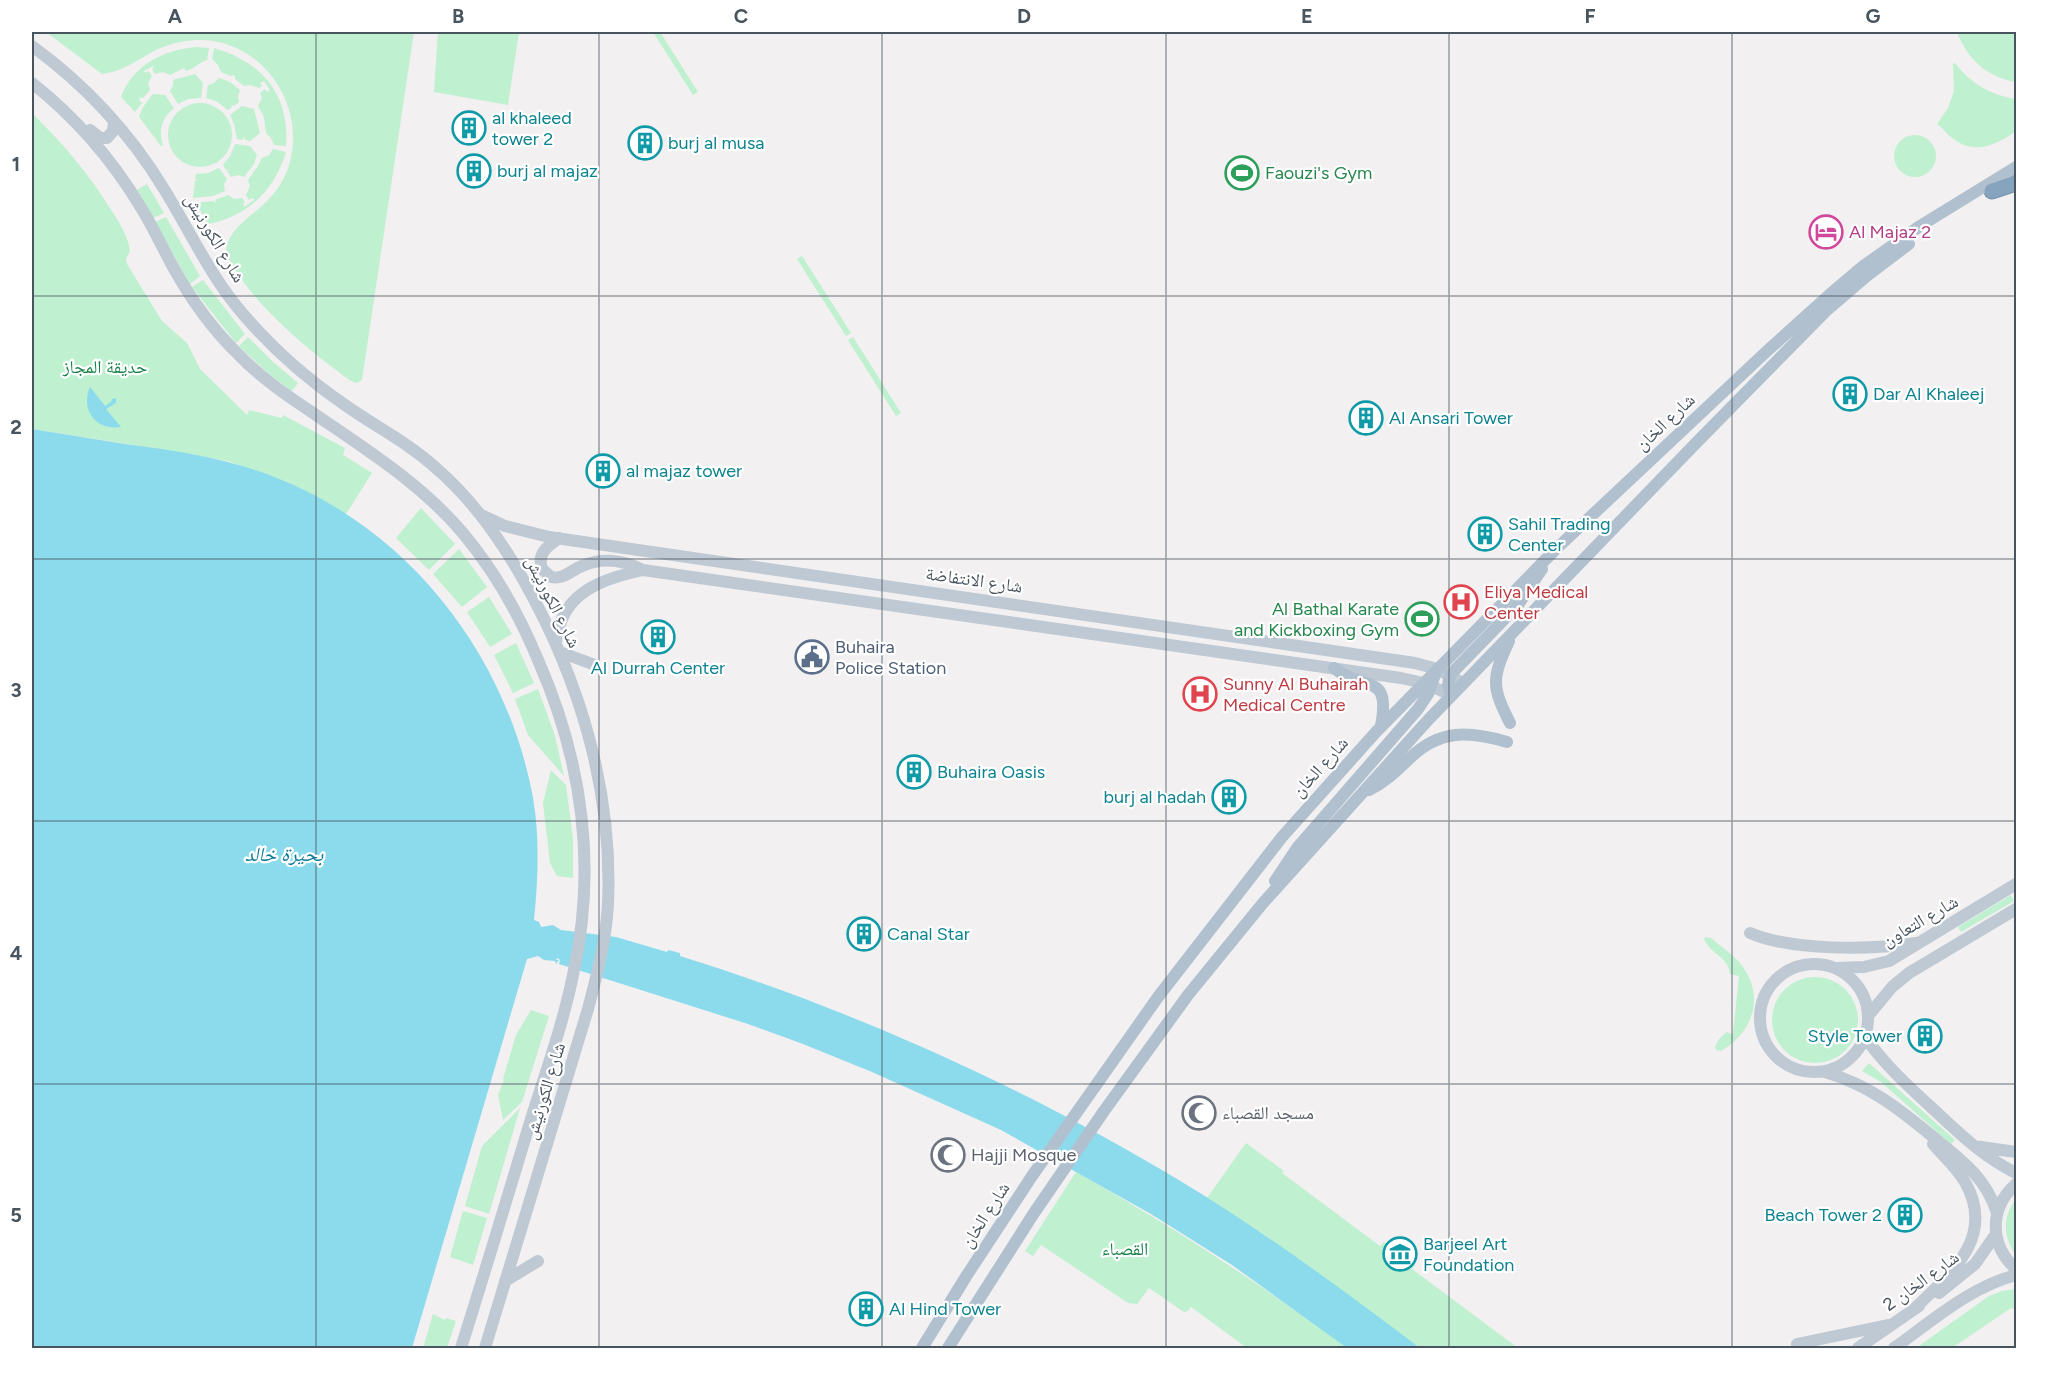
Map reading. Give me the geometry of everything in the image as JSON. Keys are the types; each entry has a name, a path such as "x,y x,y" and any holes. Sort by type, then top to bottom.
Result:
{"highway":[{"path":"1992,191 2016,183"}],"main road":[{"name":"شارع الكورنيش","path":"32,46 81,86 114,121 163,186 212,274 254,327 286,358 344,404 421,455 454,485 480,515 515,565 539,608 558,647 584,717 598,771 604,807 608,853 608,908 593,989 485,1348"},
{"name":"شارع الكورنيش","path":"32,82 62,108 119,174 147,217 184,286 224,339 271,384 385,463 424,495 461,531 491,572 529,638 556,704 579,792 584,837 584,906 578,954 567,1001 461,1348"},
{"path":"62,108 74,112 100,138 107,138 111,135 114,121"},
{"name":"شارع الخان","path":"1437,669 1548,557 1767,351 1862,267 1942,212 2016,167"},
{"name":"شارع الخان","path":"948,1348 1051,1188 1188,995 1263,903 1362,792 1463,683 1842,296 1920,235 2016,177"},
{"name":"شارع الانتفاضة","path":"480,515 505,526 560,538 1415,663 1437,669 1463,683"},
{"path":"560,538 544,549 540,557 542,569 551,577 564,577 583,565 600,561 618,561 643,570"},
{"path":"1451,696 1448,686 1450,675 1518,605 1532,587 1548,557"},
{"name":"شارع الانتفاضة","path":"558,647 564,615 578,597 608,580 643,570 1334,668 1428,684 1451,696"},
{"path":"1510,723 1499,701 1495,681 1498,665 1514,631"},
{"path":"1164,644 1187,641 1205,643 1209,639 1209,632"},
{"path":"558,647 595,665"},
{"path":"1334,668 1347,677 1370,684 1380,691 1384,702 1381,727"},
{"path":"1263,903 1279,874 1298,848 1418,709 1437,669"},
{"name":"شارع الخان","path":"922,1348 1032,1176 1158,997 1268,854 1316,797 1381,727 1428,684"},
{"path":"1362,792 1386,780 1415,753 1438,739 1456,734 1476,734 1507,742"},
{"name":"شارع التعاون","path":"1835,968 1851,969 1889,961 2016,884"},
{"path":"1868,1016 1892,987 1909,973 2016,909"},
{"path":"1750,933 1770,941 1801,945 1873,947 1920,943"},
{"path":"1824,1071 1839,1066 1852,1057 1865,1037 1868,1016 1865,1001 1858,987 1848,976 1835,968 1810,964 1787,971 1770,987 1761,1009 1763,1033 1774,1054 1786,1064 1801,1070 1824,1071 1876,1092 1976,1173 1989,1191 1997,1213"},
{"path":"1865,1037 1889,1068 1972,1145 2016,1173"},
{"path":"1913,1310 1960,1263 1969,1247 1975,1219 1973,1201 1966,1183 1918,1124"},
{"path":"1972,1145 2016,1152"},
{"path":"2016,1184 2006,1194 1997,1213 1996,1234 2004,1257 2016,1269"},
{"name":"شارع الخان 2","path":"1858,1348 1967,1272 1996,1234"},
{"path":"506,1281 538,1261"},
{"path":"1894,1348 1970,1295 1995,1282 2016,1275"},
{"path":"1797,1344 1895,1323"}],"green space":[{"path":"46,32 414,32 362,380 357,383 351,381 281,324 249,289 226,253 227,244 235,230 275,192 290,162 293,139 291,117 284,96 273,77 258,61 240,49 219,42 196,40 167,45 122,69 102,74"},
{"path":"438,32 519,32 508,105 434,92"},
{"path":"653,32 660,32 698,92 693,95"},
{"path":"1957,32 2016,32 2016,82 1996,76 1980,66 1967,51"},
{"path":"196,47 209,48 207,60 189,70 186,71 184,68 170,75 163,72 155,74 153,66 144,71 145,73 148,71 152,76 148,83 150,90 143,98 141,97 139,100 142,103 135,112 121,97 133,76 151,61 172,52"},
{"path":"214,48 246,62 270,83 283,111 286,146 274,145 266,133 264,117 258,106 262,98 260,93 265,89 267,92 270,90 264,81 260,83 262,86 259,88 244,86 235,79 235,76 221,72 212,59"},
{"path":"1955,63 1975,83 1998,95 2016,99 2016,131 1994,144 1971,147 1953,138 1937,124 1948,108 1954,91 1953,64"},
{"path":"195,74 203,83 201,98 188,99 178,104 170,91 173,80"},
{"path":"219,78 230,82 240,90 239,102 234,106 231,105 232,107 228,110 216,101 206,98 208,85"},
{"path":"153,94 165,95 174,108 162,125 163,145 161,146 139,117"},
{"path":"200,103 218,109 226,117 232,135 226,153 218,161 200,167 182,161 174,153 168,135 174,117 182,109"},
{"path":"242,106 254,109 260,133 250,141 245,140 244,137 242,140 237,139 230,115"},
{"name":"حديقة المجاز","path":"32,113 74,159 103,196 127,240 130,251 126,259 127,264 162,321 187,343 200,369 247,415 249,410 282,418 283,415 345,448 343,455 372,473 346,514 287,482 228,461 32,429"},
{"path":"1915,135 1930,141 1936,156 1930,171 1915,177 1900,171 1894,156 1900,141"},
{"path":"235,144 250,146 257,155 254,164 244,177 238,175 231,177 227,171 230,169 226,170 223,165"},
{"path":"273,149 286,152 267,190 258,200 235,215 208,224 196,203 213,201 215,203 215,200 228,195 234,199 242,198 245,202 244,207 254,200 253,198 249,200 246,195 250,186 248,180 262,158 269,155"},
{"path":"219,168 227,179 224,184 225,191 213,196 193,198 195,181 198,180 195,179 196,174 208,173"},
{"path":"147,184 164,213 153,218 137,190"},
{"path":"166,217 200,276 190,284 155,222"},
{"path":"802,256 851,333 846,336 797,259"},
{"path":"203,280 245,334 236,343 192,287"},
{"path":"248,337 298,383 292,391 270,375 239,346"},
{"path":"853,337 901,413 896,416 848,340"},
{"path":"421,508 455,544 429,570 396,538"},
{"path":"459,549 487,587 462,607 433,574"},
{"path":"489,597 512,634 490,647 467,612"},
{"path":"516,643 534,683 513,693 494,655"},
{"path":"538,689 555,736 564,776 528,735 515,699"},
{"path":"551,770 566,785 573,839 573,878 557,876 550,863 543,803"},
{"path":"2011,895 2014,901 1961,932 1958,927"},
{"path":"1711,938 1740,963 1750,979 1753,991 1752,1014 1747,1025 1741,1035 1721,1051 1716,1050 1715,1047 1719,1039 1727,1032 1733,1033 1739,976 1730,974 1723,959 1707,944 1704,939"},
{"path":"1815,977 1839,984 1851,996 1858,1020 1851,1044 1839,1056 1815,1063 1791,1056 1779,1044 1772,1020 1779,996 1791,984"},
{"path":"531,1010 549,1016 522,1102 503,1120 498,1095 516,1035"},
{"path":"1869,1063 1955,1140 1951,1144 1881,1082 1862,1071"},
{"path":"520,1108 489,1214 465,1206 482,1146"},
{"path":"1246,1143 1284,1171 1282,1173 1380,1246 1384,1242 1415,1265 1412,1269 1518,1348 1420,1348 1266,1236 1207,1198"},
{"name":"القصباء","path":"1076,1172 1214,1256 1347,1348 1247,1348 1191,1307 1184,1312 1149,1288 1137,1304 1128,1303 1041,1245 1033,1256 1025,1251"},
{"path":"2016,1199 2016,1255 2007,1234 2006,1220"},
{"path":"463,1211 487,1218 473,1265 450,1257"},
{"path":"2016,1289 2016,1309 2011,1308 1952,1348 1916,1348 1989,1296"},
{"path":"433,1314 445,1320 446,1318 456,1321 447,1348 423,1348"}],"water":[{"path":"90,387 105,406 116,398 116,403 106,409 121,427 104,426 92,417 87,404"},
{"name":"بحيرة خالد","path":"32,429 192,454 258,471 310,493 358,522 402,557 440,598 472,643 499,692 519,744 533,798 537,828 537,890 534,920 539,922 541,927 553,925 561,930 616,937 667,952 668,950 680,953 680,956 810,1001 875,1027 1000,1083 1122,1147 1213,1201 1303,1262 1420,1348 1347,1348 1232,1265 1151,1214 1001,1130 872,1072 748,1024 559,964 560,960 557,958 556,960 559,960 556,964 555,961 544,960 538,956 527,959 412,1348 32,1348"}],"place":[{"name":"al khaleed tower 2","path":"469,128"},
{"name":"burj al musa","path":"645,143"},
{"name":"burj al majaz","path":"474,171"},
{"name":"Faouzi's Gym","path":"1242,173"},
{"name":"Al Majaz 2","path":"1826,232"},
{"name":"Dar Al Khaleej","path":"1850,394"},
{"name":"Al Ansari Tower","path":"1366,418"},
{"name":"al majaz tower","path":"603,471"},
{"name":"Sahil Trading Center","path":"1485,534"},
{"name":"Eliya Medical Center","path":"1461,602"},
{"name":"Al Bathal Karate and Kickboxing Gym","path":"1422,619"},
{"name":"Al Durrah Center","path":"658,637"},
{"name":"Buhaira Police Station","path":"812,657"},
{"name":"Sunny Al Buhairah Medical Centre","path":"1200,694"},
{"name":"Buhaira Oasis","path":"914,772"},
{"name":"burj al hadah","path":"1229,797"},
{"name":"Canal Star","path":"864,934"},
{"name":"Style Tower","path":"1925,1036"},
{"name":"مسجد القصباء","path":"1199,1113"},
{"name":"Hajji Mosque","path":"948,1155"},
{"name":"Beach Tower 2","path":"1905,1215"},
{"name":"Barjeel Art Foundation","path":"1400,1254"},
{"name":"Al Hind Tower","path":"866,1309"}]}
